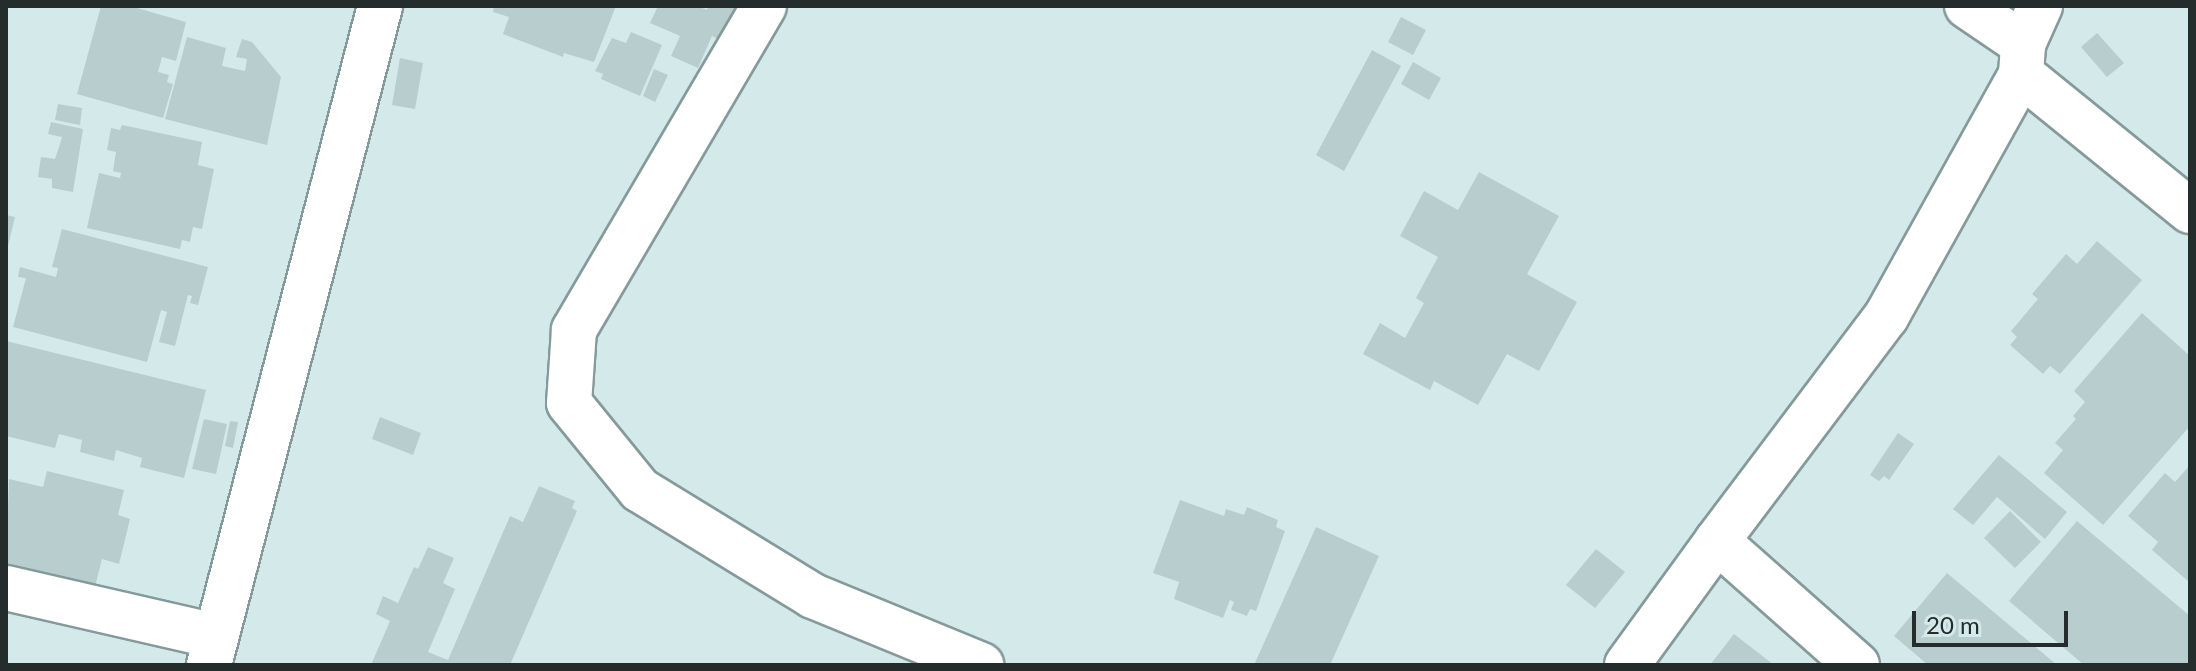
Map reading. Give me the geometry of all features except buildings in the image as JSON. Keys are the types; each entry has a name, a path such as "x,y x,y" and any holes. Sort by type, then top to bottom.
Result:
{"street":[{"path":"6,588 212,650 380,6"},
{"path":"764,6 574,330 569,403 640,490 813,596 981,665"},
{"path":"1967,6 2028,41 2190,211"},
{"path":"1627,665 1886,317 2028,41"},
{"path":"1717,541 1857,665"}]}
